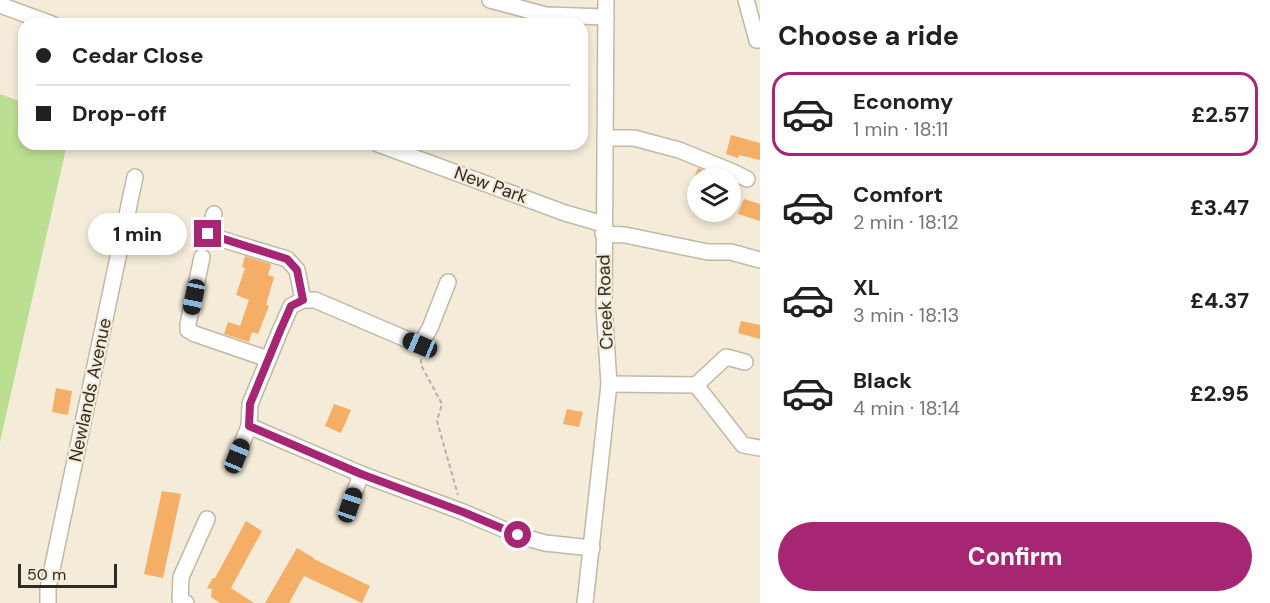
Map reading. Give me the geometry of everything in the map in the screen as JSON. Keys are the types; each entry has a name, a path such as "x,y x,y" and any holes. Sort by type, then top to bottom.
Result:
{"street":[{"path":"490,0 546,15 606,17"},
{"name":"Creek Road","path":"585,603 609,384 604,306 603,229 606,0"},
{"path":"746,0 757,40 760,40"},
{"path":"0,5 36,18"},
{"path":"605,138 634,138 679,150 747,179"},
{"name":"New Park","path":"394,150 603,229 708,252 731,252 760,260"},
{"name":"Newlands Avenue","path":"48,603 48,588 135,177"},
{"path":"214,214 208,234 287,259 297,270 303,300"},
{"path":"202,257 188,330 268,359"},
{"path":"237,456 249,426 250,404 291,306 303,300 315,300 420,345 430,328 448,282"},
{"path":"609,384 696,385 726,357 745,362"},
{"path":"696,385 743,445 760,448"},
{"path":"249,426 361,474 518,535 545,543 592,548"},
{"path":"350,505 361,474"},
{"path":"182,602 181,577 207,519"}],"path":[{"path":"420,345 421,365 442,404 437,421 463,512"}],"green space":[{"path":"0,94 18,101 18,150 66,150 0,442"}],"building":[{"path":"731,135 760,143 760,160 739,155 738,158 726,154"},
{"path":"744,199 760,204 760,221 741,215"},
{"path":"245,256 271,264 268,275 274,277 266,305 269,306 258,334 252,332 249,342 224,334 228,322 240,326 249,300 236,295 245,268 242,267"},
{"path":"741,321 760,325 760,339 738,333"},
{"path":"56,388 72,391 68,415 52,412"},
{"path":"334,404 351,410 341,433 325,426"},
{"path":"567,409 583,412 579,427 563,424"},
{"path":"162,491 181,494 163,578 144,574"},
{"path":"246,521 262,531 231,588 254,603 220,603 211,597 212,589 207,588 215,578"},
{"path":"297,548 314,559 370,586 362,603 304,576 289,603 265,603"}],"route":[{"path":"208,234 287,259 297,270 303,300 291,306 280,331 250,404 249,426 361,474 518,535"}]}
